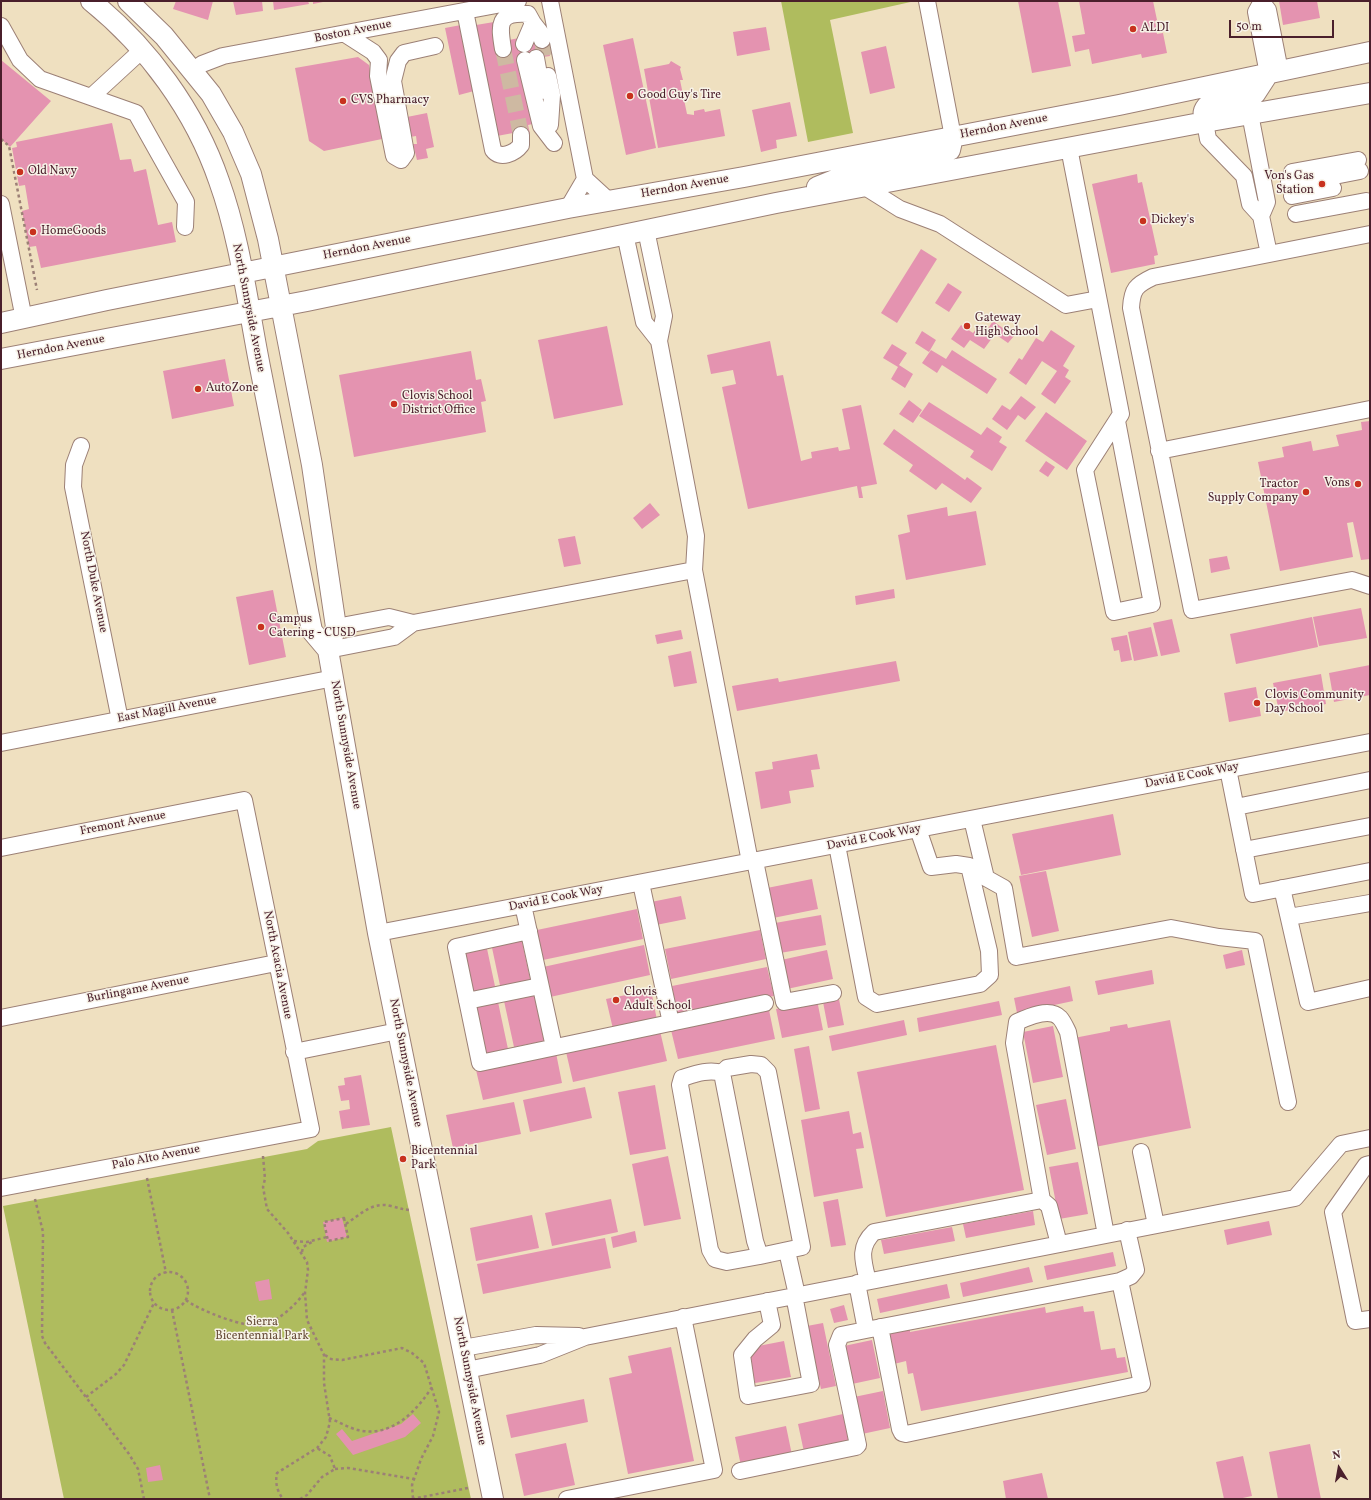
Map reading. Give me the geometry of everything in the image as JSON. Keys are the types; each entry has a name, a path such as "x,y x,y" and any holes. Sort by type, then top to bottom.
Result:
{"main road":[{"name":"North Sunnyside Avenue","path":"91,1 142,51 177,97 201,139 212,163 227,205 242,274 312,631 328,650 334,678 378,933 493,1499"},
{"path":"111,1 147,37 171,65 185,71 192,71"},
{"path":"128,1 164,36 222,110 245,158 257,195 312,464 328,581 336,627 328,650"},
{"name":"Herndon Avenue","path":"1,324 568,208 953,137 1274,73 1370,52"},
{"path":"1204,122 1204,108 1209,104 1255,94 1274,73"},
{"name":"Herndon Avenue","path":"1,359 280,306 776,203 1204,122 1370,93"},
{"path":"776,203 849,174 937,156 950,150 953,137"},
{"path":"286,498 293,499 303,511 310,549 328,581"}],"street":[{"name":"Boston Avenue","path":"192,71 202,64 223,56 518,1"},
{"path":"550,1 585,179 609,201"},
{"path":"927,1 953,137"},
{"path":"1261,2 1268,10 1274,73"},
{"path":"465,11 493,150 495,153 500,155 516,151 521,144 521,135"},
{"path":"503,49 500,29 502,21 513,14 528,14 531,38"},
{"path":"1,26 20,60 40,79 136,113 186,202 185,227"},
{"path":"345,34 373,52 379,60 378,76 394,156 401,160 406,153 393,81 398,61 404,53 435,46"},
{"path":"91,97 142,51"},
{"path":"534,59 550,125 554,143 541,126 534,94 534,59"},
{"path":"1250,114 1267,202 1261,216"},
{"path":"1204,122 1208,139 1244,176 1250,204 1261,216 1269,254"},
{"path":"1069,148 1121,414 1085,470 1114,612 1152,604 1117,421"},
{"path":"1291,189 1361,177 1291,189"},
{"path":"568,208 585,179"},
{"path":"865,187 900,209 940,224 1066,305 1098,299"},
{"path":"1,204 24,319"},
{"path":"646,230 664,316 659,341 696,536 694,570 752,861 784,1002 833,993"},
{"path":"625,234 644,322 659,341"},
{"path":"1370,234 1153,277 1139,284 1132,295 1130,308 1192,610 1352,580 1370,586"},
{"path":"1159,451 1370,410"},
{"name":"North Duke Avenue","path":"81,446 74,465 73,487 120,720"},
{"path":"328,650 394,637 413,623 694,570"},
{"path":"336,627 389,616 413,623"},
{"name":"East Magill Avenue","path":"1,743 334,678"},
{"name":"David E Cook Way","path":"378,933 1370,742"},
{"path":"1228,769 1253,894 1370,871"},
{"path":"1236,807 1370,780"},
{"name":"Fremont Avenue","path":"1,848 244,800"},
{"name":"North Acacia Avenue","path":"244,800 310,1129"},
{"path":"972,819 986,878 1004,888 1016,957 1171,928 1219,937 1255,941 1288,1102"},
{"path":"1244,850 1370,826"},
{"path":"837,845 866,997 877,1004 980,984 990,975 989,951 969,866 956,864 931,867 918,829"},
{"path":"641,883 670,1023"},
{"path":"1282,888 1308,1002 1370,988"},
{"path":"1288,917 1370,903"},
{"path":"523,905 554,1047"},
{"path":"528,932 456,947 480,1063 765,1003"},
{"name":"Burlingame Avenue","path":"1,1018 276,963"},
{"path":"467,1001 540,986"},
{"path":"1058,1244 1049,1206 1042,1200 1014,1043 1016,1022 1029,1017 1051,1013 1060,1017 1068,1032 1106,1235"},
{"path":"294,1052 398,1031"},
{"path":"722,1073 716,1071 703,1072 682,1078 680,1085 710,1250 715,1259 726,1262 760,1256 788,1251 802,1247 768,1072 761,1065 751,1064 726,1068 722,1073 755,1241 760,1256"},
{"name":"Palo Alto Avenue","path":"1,1188 310,1129"},
{"path":"467,1370 540,1355 585,1337 1295,1198 1340,1144 1370,1138"},
{"path":"1141,1152 1156,1225"},
{"path":"1370,1164 1366,1165 1333,1212 1355,1321 1370,1319"},
{"path":"1042,1200 874,1232 866,1240 863,1249 862,1282 902,1433 906,1434 1142,1384 1120,1281"},
{"path":"740,1471 856,1447 858,1445 837,1345 841,1335 1120,1281 1131,1276 1136,1270 1126,1230"},
{"path":"767,1301 772,1325 755,1339 742,1355 748,1396 811,1384 788,1251"},
{"path":"567,1499 714,1470 683,1317"},
{"path":"463,1348 536,1335 585,1337"}],"path":[{"path":"1,139 9,146 37,290"},
{"path":"263,1156 265,1179 263,1188 267,1209 293,1240 307,1262 308,1270 305,1293 307,1320 324,1355 324,1384 329,1418 329,1430 317,1448 277,1473 276,1480 278,1493 283,1499"},
{"path":"146,1178 166,1273"},
{"path":"35,1199 42,1232 42,1336 45,1343 119,1439 138,1469 144,1499"},
{"path":"346,1224 372,1206 380,1204 402,1210 412,1210"},
{"path":"344,1218 346,1224 348,1237 328,1241 324,1222 344,1218"},
{"path":"293,1240 307,1242 327,1237"},
{"path":"303,1254 303,1247 318,1239"},
{"path":"166,1273 178,1275 186,1283 188,1289 186,1300 178,1308 172,1310 162,1309 154,1303 150,1291 152,1284 160,1275 166,1273"},
{"path":"186,1300 193,1306 202,1310 252,1325 263,1325 297,1304 305,1293"},
{"path":"86,1397 116,1374 124,1365 154,1303"},
{"path":"172,1310 210,1499"},
{"path":"324,1355 331,1359 342,1360 402,1348 412,1353 424,1363 439,1412 433,1436 421,1459 412,1485 412,1499 468,1488"},
{"path":"329,1418 358,1430 371,1432 382,1430 411,1415 432,1387"},
{"path":"317,1448 330,1456 335,1469"},
{"path":"300,1499 307,1495 322,1477 335,1469 348,1468 414,1479"}],"green space":[{"path":"781,1 915,1 830,20 853,133 808,142"},
{"name":"Sierra Bicentennial Park","path":"391,1127 471,1499 64,1499 3,1206 307,1149 318,1141"}],"building":[{"path":"176,1 213,1 208,20 173,9"},
{"path":"233,1 262,1 263,11 236,15"},
{"path":"273,1 308,1 309,4 274,10"},
{"path":"313,1 323,1 323,2 313,4"},
{"path":"1018,1 1058,1 1071,66 1032,73"},
{"path":"1079,1 1153,1 1157,20 1155,21 1157,34 1163,33 1167,53 1142,58 1141,54 1092,64 1089,49 1075,52 1072,36 1085,34"},
{"path":"1279,1 1317,1 1320,18 1283,25"},
{"path":"494,22 498,50 509,40 519,38 520,45 547,39 550,56 523,60 537,123 528,125 530,134 514,137 513,133 497,136 476,25"},
{"path":"461,25 474,91 459,95 445,28"},
{"path":"766,27 770,50 737,56 733,32"},
{"name":"Good Guy's Tire","path":"633,38 656,148 626,155 603,45"},
{"path":"886,46 895,88 870,94 861,52"},
{"name":"CVS Pharmacy","path":"358,57 369,65 382,139 324,151 309,141 295,68"},
{"path":"1,60 51,101 10,147 1,139"},
{"path":"671,61 681,67 680,69 683,80 680,80 687,114 694,115 694,111 704,109 705,112 720,109 725,136 658,148 644,69 669,64"},
{"path":"790,102 797,136 776,140 777,148 761,152 752,110"},
{"path":"427,113 434,147 426,149 428,158 417,160 413,144 417,144 416,136 410,137 407,117"},
{"path":"112,123 120,160 131,159 134,172 146,169 158,225 172,222 176,242 41,268 36,246 29,247 22,211 29,209 25,185 19,186 12,148 17,147 16,142"},
{"path":"1137,174 1138,183 1142,182 1158,255 1154,256 1155,264 1111,273 1092,184"},
{"path":"921,249 937,259 897,323 881,313"},
{"path":"948,283 962,292 949,312 935,303"},
{"path":"993,321 1014,336 1008,343 995,334 984,349 970,340 964,348 951,339 961,325 973,333 979,325 987,330"},
{"path":"607,326 623,405 554,419 538,340"},
{"path":"1051,330 1075,346 1063,366 1069,370 1065,377 1071,381 1055,404 1041,394 1057,371 1042,361 1026,385 1009,373 1019,358 1022,360 1036,338 1043,342"},
{"path":"922,331 936,340 929,352 915,343"},
{"path":"770,341 777,376 783,375 801,461 812,458 811,452 838,447 839,451 850,449 842,409 861,405 877,484 861,487 863,498 859,498 857,486 748,509 722,387 736,384 733,370 711,374 707,355"},
{"path":"892,344 907,353 899,365 913,374 905,388 891,379 898,367 883,358"},
{"path":"931,350 946,359 952,350 997,379 987,394 942,365 937,373 922,363"},
{"path":"471,351 476,380 481,379 486,401 481,402 486,432 354,457 339,375"},
{"name":"AutoZone","path":"225,359 234,406 172,419 163,371"},
{"path":"1021,396 1036,407 1025,420 1018,415 1007,430 992,419 1002,405 1010,410"},
{"path":"909,400 922,410 913,423 899,414"},
{"path":"929,402 981,435 987,427 1002,437 999,442 1007,447 992,471 970,457 974,451 919,416"},
{"path":"1046,412 1087,441 1067,470 1025,441"},
{"name":"Tractor Supply Company","path":"1370,421 1370,559 1361,560 1353,522 1347,523 1353,557 1280,571 1258,462 1284,457 1282,447 1311,441 1313,451 1339,446 1336,435 1362,430 1361,422"},
{"path":"894,429 965,480 967,477 982,488 971,503 942,483 936,490 909,471 913,465 883,444"},
{"path":"1046,461 1055,467 1048,477 1039,471"},
{"path":"650,503 660,515 642,529 633,518"},
{"path":"947,507 948,516 976,511 986,565 906,580 898,535 910,532 907,515"},
{"path":"575,536 581,564 564,567 558,539"},
{"path":"1227,556 1230,569 1211,573 1209,559"},
{"path":"894,589 895,598 856,605 855,596"},
{"name":"Campus Catering - CUSD","path":"273,590 286,657 249,665 236,597"},
{"path":"1361,608 1367,638 1319,646 1313,617"},
{"path":"1312,617 1318,647 1236,664 1230,634"},
{"path":"1172,619 1180,652 1161,656 1153,623"},
{"path":"1151,627 1158,656 1134,661 1128,632"},
{"path":"681,630 683,639 657,644 655,635"},
{"path":"1127,635 1132,660 1121,662 1119,650 1114,651 1111,638"},
{"path":"691,651 697,683 674,687 668,656"},
{"path":"896,661 900,681 737,711 732,686 778,678 779,682"},
{"path":"1370,665 1370,695 1334,702 1329,673"},
{"path":"1321,674 1326,704 1279,712 1273,683"},
{"path":"1256,687 1261,716 1229,722 1224,693"},
{"path":"817,754 820,769 811,770 814,787 789,791 791,803 761,809 755,772 773,769 772,762"},
{"path":"1113,814 1121,855 1021,875 1012,834"},
{"path":"1046,871 1059,931 1032,937 1019,876"},
{"path":"812,879 818,909 773,918 767,888"},
{"path":"681,896 686,919 656,925 651,902"},
{"path":"637,909 643,939 543,960 537,930"},
{"path":"821,915 826,945 780,953 775,923"},
{"path":"760,930 766,959 671,979 665,949"},
{"path":"521,937 531,983 501,990 491,943"},
{"path":"486,944 496,991 464,997 455,951"},
{"path":"644,945 650,975 550,997 543,967"},
{"path":"827,950 833,979 787,989 781,960"},
{"path":"1242,950 1245,965 1226,969 1223,955"},
{"path":"767,967 774,996 678,1016 672,986"},
{"path":"1152,970 1154,984 1098,995 1095,981"},
{"path":"1070,986 1073,1001 1017,1013 1014,998"},
{"path":"651,990 657,1020 613,1029 606,999"},
{"path":"534,995 544,1041 514,1047 504,1001"},
{"path":"839,999 844,1025 828,1028 823,1002"},
{"path":"817,1000 823,1030 782,1038 776,1009"},
{"path":"999,1001 1002,1015 919,1032 917,1018"},
{"path":"498,1002 508,1049 478,1055 468,1009"},
{"path":"769,1010 775,1039 678,1059 671,1030"},
{"path":"904,1020 907,1035 832,1051 829,1036"},
{"path":"1170,1020 1191,1128 1095,1147 1074,1038 1110,1031 1110,1027 1127,1024 1128,1028"},
{"path":"1053,1026 1063,1077 1033,1083 1023,1032"},
{"path":"660,1031 667,1061 573,1082 566,1052"},
{"path":"996,1045 1024,1190 886,1217 857,1072"},
{"path":"809,1046 820,1109 805,1112 794,1049"},
{"path":"556,1053 562,1083 483,1100 476,1070"},
{"path":"361,1075 370,1125 342,1129 339,1111 350,1109 349,1100 341,1101 338,1086 345,1085 344,1078"},
{"path":"655,1085 666,1149 630,1155 618,1092"},
{"path":"585,1087 592,1118 530,1132 523,1100"},
{"path":"1066,1099 1076,1149 1047,1155 1036,1105"},
{"path":"514,1102 521,1134 453,1148 446,1115"},
{"path":"849,1111 853,1134 861,1132 864,1148 856,1149 863,1188 814,1197 801,1120"},
{"path":"668,1156 681,1219 644,1226 632,1164"},
{"path":"1078,1162 1088,1214 1059,1219 1049,1167"},
{"path":"611,1199 618,1232 552,1246 545,1213"},
{"path":"838,1199 846,1245 831,1247 823,1202"},
{"path":"1033,1211 1035,1225 966,1238 963,1224"},
{"path":"532,1215 539,1248 476,1261 470,1228"},
{"path":"342,1218 347,1237 327,1242 323,1222"},
{"path":"1269,1221 1272,1235 1227,1245 1224,1230"},
{"path":"952,1227 955,1241 884,1254 881,1240"},
{"path":"635,1231 637,1242 613,1248 611,1237"},
{"path":"605,1238 611,1268 483,1294 477,1264"},
{"path":"1113,1252 1116,1266 1047,1280 1044,1266"},
{"path":"1029,1267 1033,1282 963,1297 960,1283"},
{"path":"269,1279 272,1299 259,1301 255,1282"},
{"path":"947,1284 950,1298 880,1313 877,1299"},
{"path":"844,1305 848,1320 834,1323 830,1309"},
{"path":"1083,1306 1084,1312 1094,1311 1101,1350 1115,1348 1117,1358 1125,1357 1128,1372 921,1411 913,1373 908,1374 906,1361 890,1365 884,1332 910,1328 910,1332 1045,1307 1046,1313"},
{"path":"823,1323 836,1386 821,1389 807,1326"},
{"path":"872,1340 880,1378 852,1384 844,1346"},
{"path":"784,1341 791,1377 755,1383 748,1348"},
{"path":"671,1347 694,1461 628,1474 609,1378 632,1373 628,1356"},
{"path":"883,1391 890,1428 862,1434 854,1397"},
{"path":"584,1399 588,1422 511,1438 506,1415"},
{"path":"413,1414 421,1423 405,1437 353,1455 336,1434 342,1429 352,1441 401,1424"},
{"path":"843,1414 849,1443 804,1452 798,1424"},
{"path":"786,1426 792,1455 741,1466 735,1437"},
{"path":"566,1443 575,1485 524,1496 515,1454"},
{"path":"1310,1444 1321,1499 1278,1499 1269,1452"},
{"path":"1243,1456 1252,1496 1238,1499 1224,1499 1216,1462"},
{"path":"160,1465 163,1480 148,1482 146,1468"},
{"path":"1042,1473 1048,1499 1006,1499 1003,1481"}],"tunnel":[{"path":"542,40 545,57"},
{"path":"503,49 521,135"}],"place":[{"name":"ALDI","path":"1133,29"},
{"name":"Good Guy's Tire","path":"630,96"},
{"name":"CVS Pharmacy","path":"343,101"},
{"name":"Old Navy","path":"20,172"},
{"name":"Von's Gas Station","path":"1322,184"},
{"name":"Dickey's","path":"1143,221"},
{"name":"HomeGoods","path":"33,232"},
{"name":"Gateway High School","path":"967,326"},
{"name":"AutoZone","path":"198,389"},
{"name":"Clovis School District Office","path":"394,404"},
{"name":"Vons","path":"1358,484"},
{"name":"Tractor Supply Company","path":"1306,492"},
{"name":"Campus Catering - CUSD","path":"261,627"},
{"name":"Clovis Community Day School","path":"1257,703"},
{"name":"Clovis Adult School","path":"616,1000"},
{"name":"Bicentennial Park","path":"403,1159"}]}
